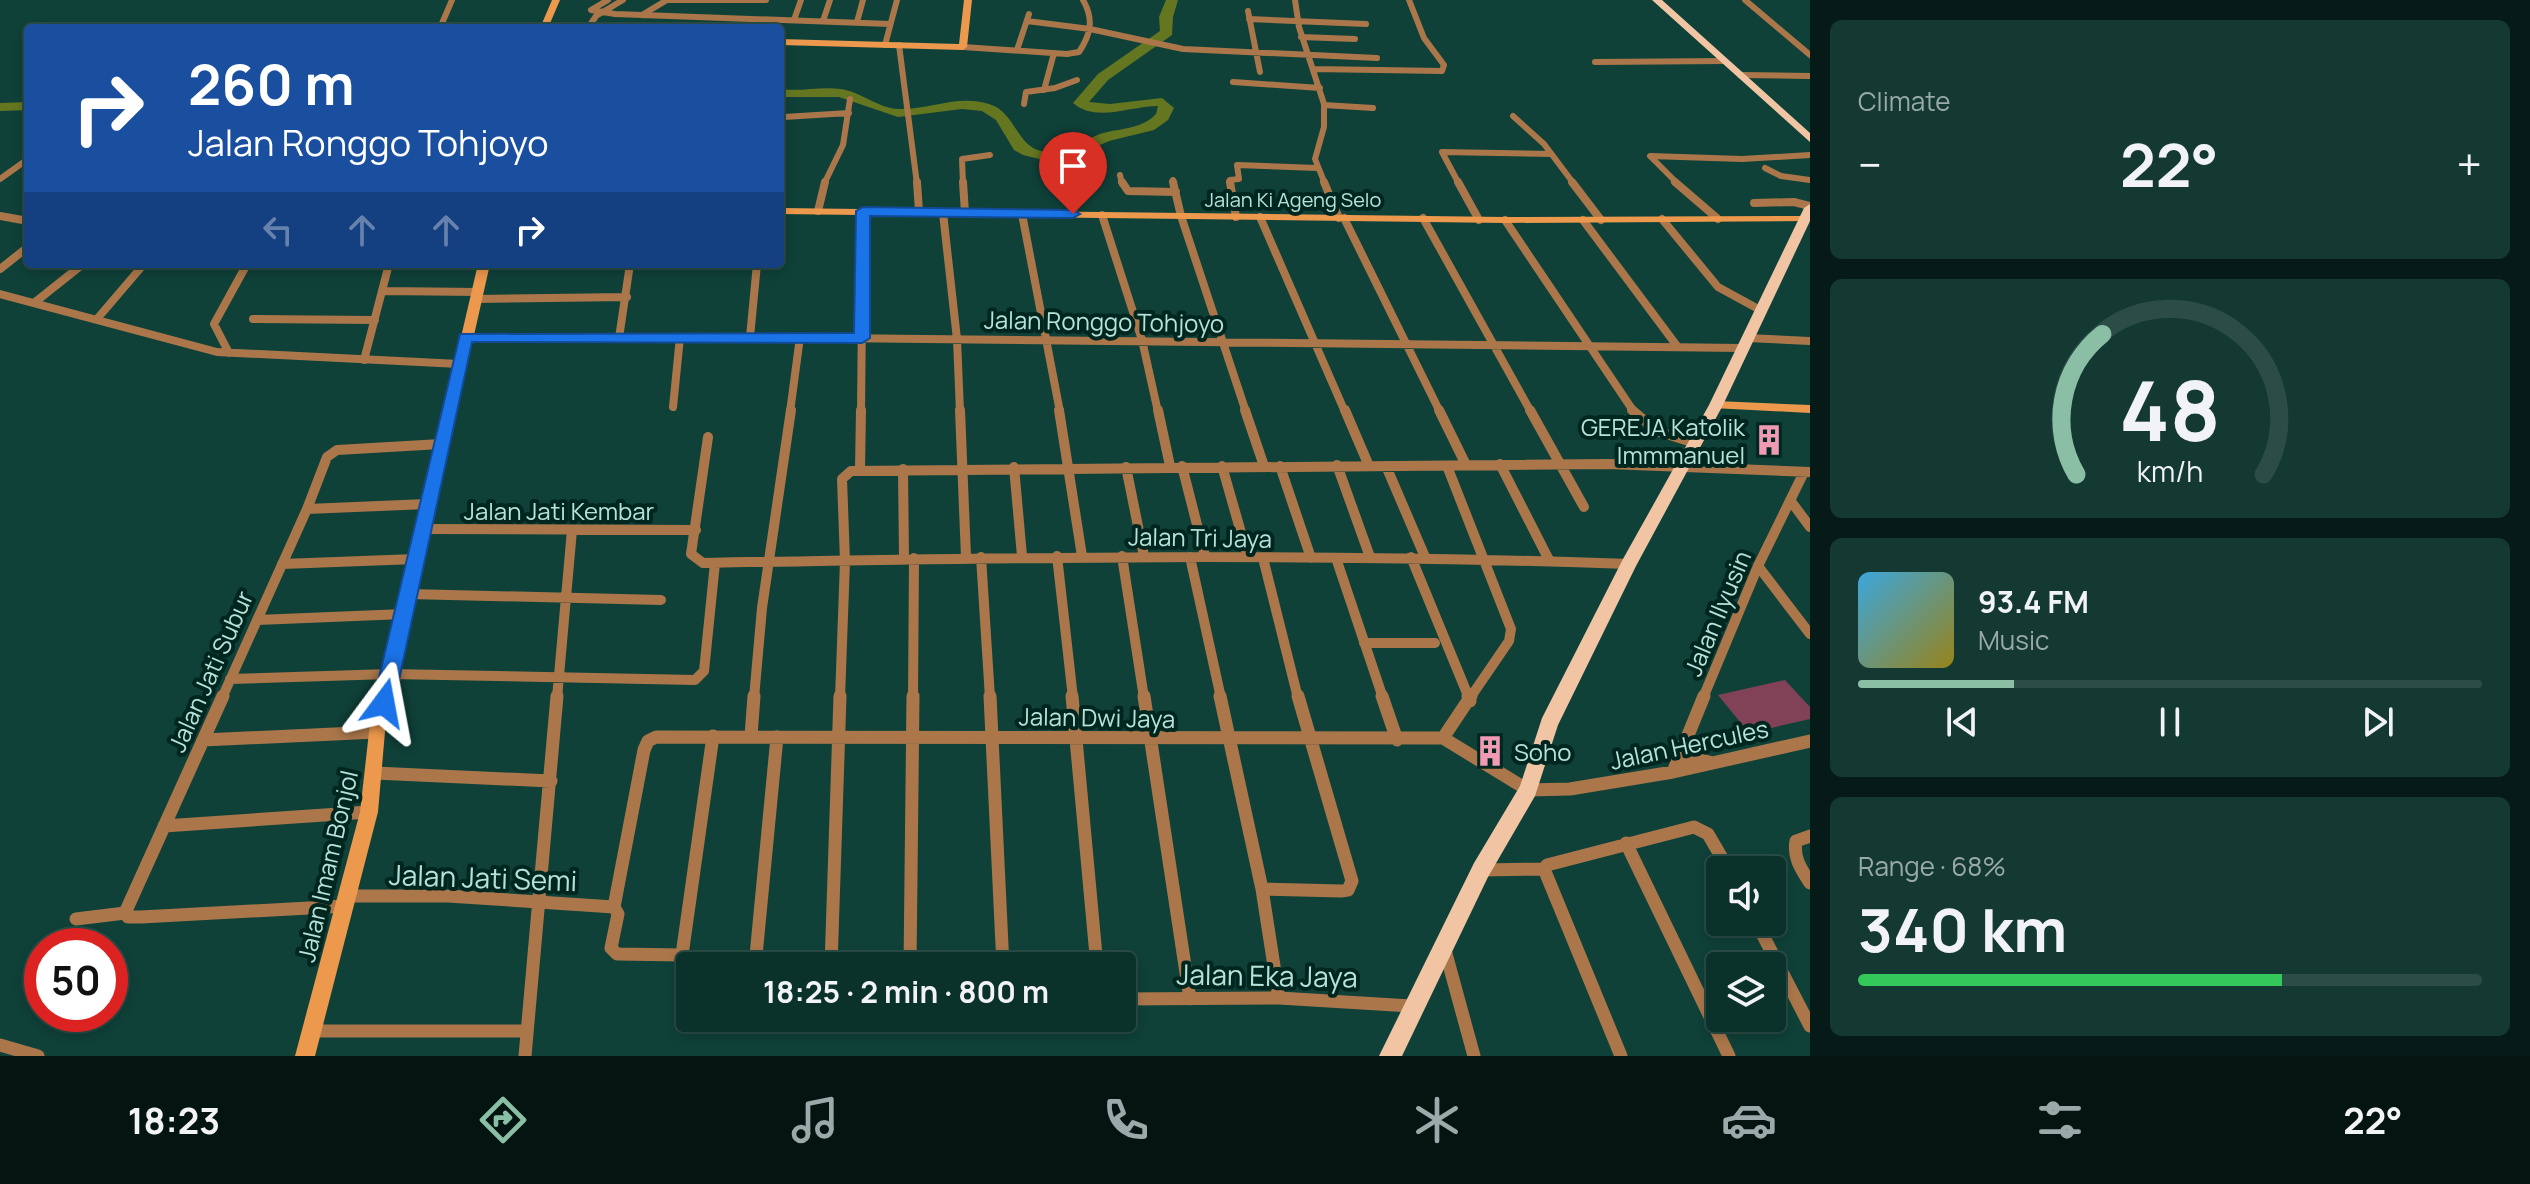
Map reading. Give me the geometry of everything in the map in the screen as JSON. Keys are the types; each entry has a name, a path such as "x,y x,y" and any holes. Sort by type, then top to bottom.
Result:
{"main road":[{"path":"1657,0 1810,139"},
{"path":"1390,1056 1411,1006 1481,870 1528,790 1549,724 1629,564 1716,405 1809,213"}],"street":[{"path":"442,24 452,0"},
{"path":"546,24 556,0"},
{"path":"608,0 591,9 599,13 890,24"},
{"path":"591,24 599,13 623,0"},
{"path":"642,15 667,0 766,0"},
{"path":"794,20 801,0"},
{"path":"823,21 830,0"},
{"path":"857,22 863,0"},
{"path":"885,45 897,0"},
{"path":"963,47 968,0"},
{"path":"784,42 1079,52 1090,29 1092,16 1083,0"},
{"path":"1295,0 1301,37 1324,105 1325,131 1316,153 1317,168 1466,465"},
{"path":"1313,69 1444,69 1424,38 1409,0"},
{"path":"1745,0 1810,55"},
{"path":"1260,72 1249,15 1366,24"},
{"path":"741,24 743,18"},
{"path":"1017,50 1028,18 1159,45 1377,58"},
{"path":"1301,37 1355,39"},
{"path":"899,45 919,212"},
{"path":"1044,90 1054,53"},
{"path":"1595,62 1724,61"},
{"path":"1358,70 1363,80"},
{"path":"1740,75 1809,77"},
{"path":"1048,78 1068,82"},
{"path":"1024,104 1026,92 1077,80"},
{"path":"1233,82 1320,88"},
{"path":"818,211 828,169 843,145 850,99"},
{"path":"1324,105 1373,108"},
{"path":"784,117 849,113"},
{"path":"1513,116 1544,144 1601,220"},
{"path":"1479,220 1442,152 1551,154"},
{"path":"965,213 962,159 990,155"},
{"path":"1718,219 1650,156 1742,159 1810,155"},
{"path":"1067,156 1073,214"},
{"path":"0,179 24,162"},
{"path":"1236,217 1230,180 1239,179 1237,165 1317,168"},
{"path":"1765,168 1781,176 1810,180"},
{"path":"1120,175 1123,187 1128,191 1176,192"},
{"path":"1173,180 1181,216 1264,466"},
{"path":"1754,203 1794,202 1809,213"},
{"name":"Jalan Ki Ageng Selo","path":"784,211 1479,220 1718,219 1809,213"},
{"path":"860,469 863,211"},
{"path":"943,213 957,339 966,557"},
{"path":"1022,214 1070,467 1082,556"},
{"path":"1102,215 1142,340 1170,466"},
{"path":"0,216 24,220"},
{"path":"1260,217 1369,466"},
{"path":"1423,218 1497,345 1584,507"},
{"path":"1662,219 1718,287 1736,300 1762,311"},
{"path":"1505,220 1642,422 1657,431 1695,443"},
{"path":"1583,220 1677,346"},
{"path":"0,269 24,250"},
{"path":"34,303 78,268"},
{"path":"97,319 141,268"},
{"path":"229,353 214,324 245,268"},
{"path":"364,360 388,268"},
{"name":"Jalan Imam Bonjol","path":"305,1056 369,812 377,732 483,268"},
{"path":"619,338 630,268"},
{"path":"750,337 757,268"},
{"path":"382,291 627,297"},
{"path":"0,294 229,353 459,364"},
{"path":"253,319 375,320"},
{"name":"Jalan Ronggo Tohjoyo","path":"465,337 800,337 1677,346 1810,341"},
{"path":"673,407 680,337"},
{"path":"751,736 762,608 800,337"},
{"path":"1716,405 1810,409"},
{"path":"230,679 390,674 698,679 704,671 715,563 700,562 692,557 708,437"},
{"name":"Jalan Jati Subur","path":"125,913 307,509 327,457 337,450 441,444"},
{"path":"1500,464 1549,560"},
{"path":"832,952 845,561 842,479 845,474 860,469 1500,464 1609,464 1807,472"},
{"path":"1337,465 1370,557"},
{"path":"1182,466 1205,556"},
{"path":"1222,466 1248,557"},
{"path":"1280,466 1311,558"},
{"path":"1386,466 1425,557"},
{"path":"1447,466 1508,615 1511,635 1443,738 1528,790"},
{"path":"1014,467 1022,556"},
{"path":"1126,467 1144,556"},
{"path":"903,469 914,738 910,952"},
{"name":"Jalan Ilyusin","path":"1673,772 1758,566 1807,472"},
{"path":"1790,500 1810,527"},
{"path":"307,509 427,504"},
{"name":"Jalan Jati Kembar","path":"423,529 696,530"},
{"path":"525,1056 572,530"},
{"name":"Jalan Tri Jaya","path":"715,563 1022,556 1205,556 1425,557 1629,564"},
{"path":"1057,556 1096,952"},
{"path":"1122,556 1190,999"},
{"path":"981,557 1002,952"},
{"path":"1190,557 1262,889 1279,998"},
{"path":"1411,557 1470,701"},
{"path":"1262,889 1341,891 1351,886 1351,876 1309,740 1263,558"},
{"path":"1336,558 1397,740"},
{"path":"282,564 416,559"},
{"path":"1758,566 1810,634"},
{"path":"409,594 661,600"},
{"path":"257,620 404,614"},
{"path":"1364,643 1435,643"},
{"path":"203,740 377,732"},
{"name":"Jalan Dwi Jaya","path":"614,907 644,750 651,739 666,735 1148,740 1443,738"},
{"path":"682,952 713,736"},
{"path":"756,952 777,737"},
{"name":"Jalan Hercules","path":"1528,790 1570,789 1673,772 1810,741"},
{"path":"1680,755 1712,763"},
{"path":"375,773 551,781"},
{"path":"164,826 369,812"},
{"path":"1481,870 1544,869 1547,865 1694,827 1708,834 1721,856"},
{"path":"1810,836 1796,841 1794,849 1795,857 1810,883"},
{"path":"1626,843 1729,1056"},
{"path":"1544,869 1621,1056"},
{"name":"Jalan Jati Semi","path":"76,919 125,913 128,917 141,917 448,896 614,907"},
{"path":"614,907 618,914 611,948 613,952 676,955"},
{"path":"1763,936 1810,1026"},
{"path":"1444,947 1474,1056"},
{"name":"Jalan Eka Jaya","path":"1136,999 1279,998 1411,1006"},
{"path":"311,1031 527,1031"},
{"path":"0,1045 38,1056"}],"shaded area":[{"path":"1785,680 1810,707 1810,719 1749,733 1718,695"}],"waterway":[{"path":"784,93 839,92 898,113 962,105 985,107 1002,118 1014,140 1028,152 1048,156 1067,153 1104,138 1149,127 1163,116 1167,108 1162,102 1110,108 1080,103 1103,77 1167,32 1166,17 1172,0"},
{"path":"0,107 24,106"}],"place":[{"name":"GEREJA Katolik Immmanuel","path":"1769,440"},
{"name":"Soho","path":"1490,751"}],"route":[{"path":"384,703 465,337 862,338 863,211 1073,214"}]}
